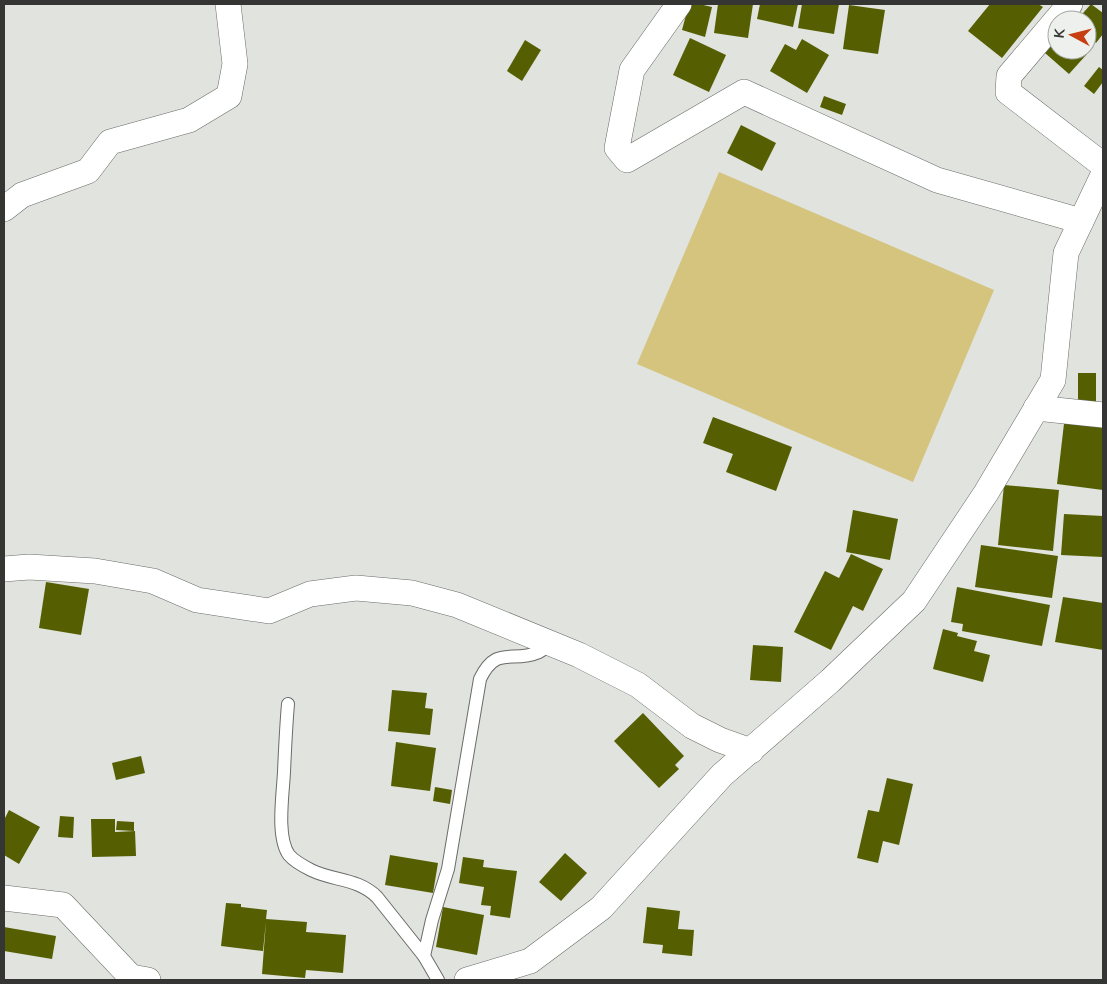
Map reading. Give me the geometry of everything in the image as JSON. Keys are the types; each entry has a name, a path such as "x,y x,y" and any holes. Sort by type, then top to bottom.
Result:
{"street":[{"path":"4,209 22,195 88,171 110,142 189,120 229,96 235,64 228,4"},
{"path":"679,4 632,70 617,148 627,160 744,92 937,180 1081,221"},
{"path":"1070,4 1009,76 1008,92 1103,165"},
{"path":"467,980 530,961 601,908 722,775 830,681 914,601 986,493 1053,380 1066,253 1103,175"},
{"path":"1036,408 1103,415"},
{"path":"4,569 29,567 95,571 153,581 197,600 269,611 310,594 356,588 412,594 457,605 580,655 638,685 692,726 720,740 752,750"},
{"path":"4,898 62,906 131,977 148,980"}],"lane":[{"path":"424,956 432,920 448,869 480,679 492,661 503,657 539,652 552,643"},
{"path":"288,704 284,748 282,816 282,838 288,854 298,863 314,872 368,888 424,956 438,980"}],"shaded area":[{"path":"719,172 994,290 913,482 637,364"}],"building":[{"path":"689,4 712,7 705,37 682,30"},
{"path":"718,4 753,4 748,38 714,33"},
{"path":"760,4 798,4 793,27 757,19"},
{"path":"802,4 839,4 834,34 798,28"},
{"path":"990,4 1038,4 1043,7 1002,58 968,31"},
{"path":"1091,4 1103,13 1103,34 1097,42 1097,10 1086,10"},
{"path":"849,5 885,10 878,54 843,49"},
{"path":"690,38 726,55 709,92 673,75"},
{"path":"802,39 829,55 807,93 770,71 785,44 796,50"},
{"path":"525,40 541,50 522,81 507,71"},
{"path":"1053,60 1082,60 1069,74"},
{"path":"1099,67 1103,70 1103,82 1094,94 1084,86"},
{"path":"824,96 846,104 842,115 820,107"},
{"path":"741,125 776,143 762,171 727,153"},
{"path":"1078,373 1096,373 1096,406 1078,405"},
{"path":"1065,415 1103,419 1103,490 1057,484"},
{"path":"713,417 792,447 776,491 726,472 733,454 703,443"},
{"path":"1004,485 1059,490 1053,551 998,545"},
{"path":"853,510 898,519 890,560 846,552"},
{"path":"1064,514 1103,516 1103,557 1061,555"},
{"path":"981,545 1058,556 1052,598 975,587"},
{"path":"851,554 883,569 863,611 853,606 831,650 794,632 825,571 839,578"},
{"path":"46,582 89,589 81,635 39,628"},
{"path":"957,587 1050,605 1042,646 962,631 963,624 951,622"},
{"path":"1063,597 1103,603 1103,650 1055,642"},
{"path":"943,629 958,633 957,636 977,641 974,651 990,655 983,682 933,669"},
{"path":"753,645 783,647 781,682 750,680"},
{"path":"392,690 427,693 425,708 433,709 430,735 388,731"},
{"path":"643,713 684,756 675,765 679,769 659,788 614,741"},
{"path":"396,742 436,748 430,791 391,786"},
{"path":"141,756 145,773 116,780 112,763"},
{"path":"887,778 913,784 899,845 883,841 878,863 857,858 868,810 879,812"},
{"path":"435,787 452,790 450,804 433,801"},
{"path":"9,810 40,827 19,864 4,855 4,820"},
{"path":"60,816 74,817 73,838 58,837"},
{"path":"91,819 115,819 115,832 135,831 136,856 92,857"},
{"path":"117,821 134,822 134,831 116,830"},
{"path":"565,853 587,873 561,901 539,882"},
{"path":"390,855 438,863 433,893 385,885"},
{"path":"463,857 484,860 483,867 517,871 510,918 490,915 491,906 481,905 484,887 459,883"},
{"path":"226,903 241,904 241,907 267,910 266,919 307,922 306,932 346,935 343,973 306,970 305,978 262,974 266,921 263,951 221,946"},
{"path":"443,907 484,915 477,955 436,947"},
{"path":"647,907 680,911 678,929 694,930 692,956 662,953 663,945 643,943"},
{"path":"4,927 56,936 52,959 4,951"}]}
